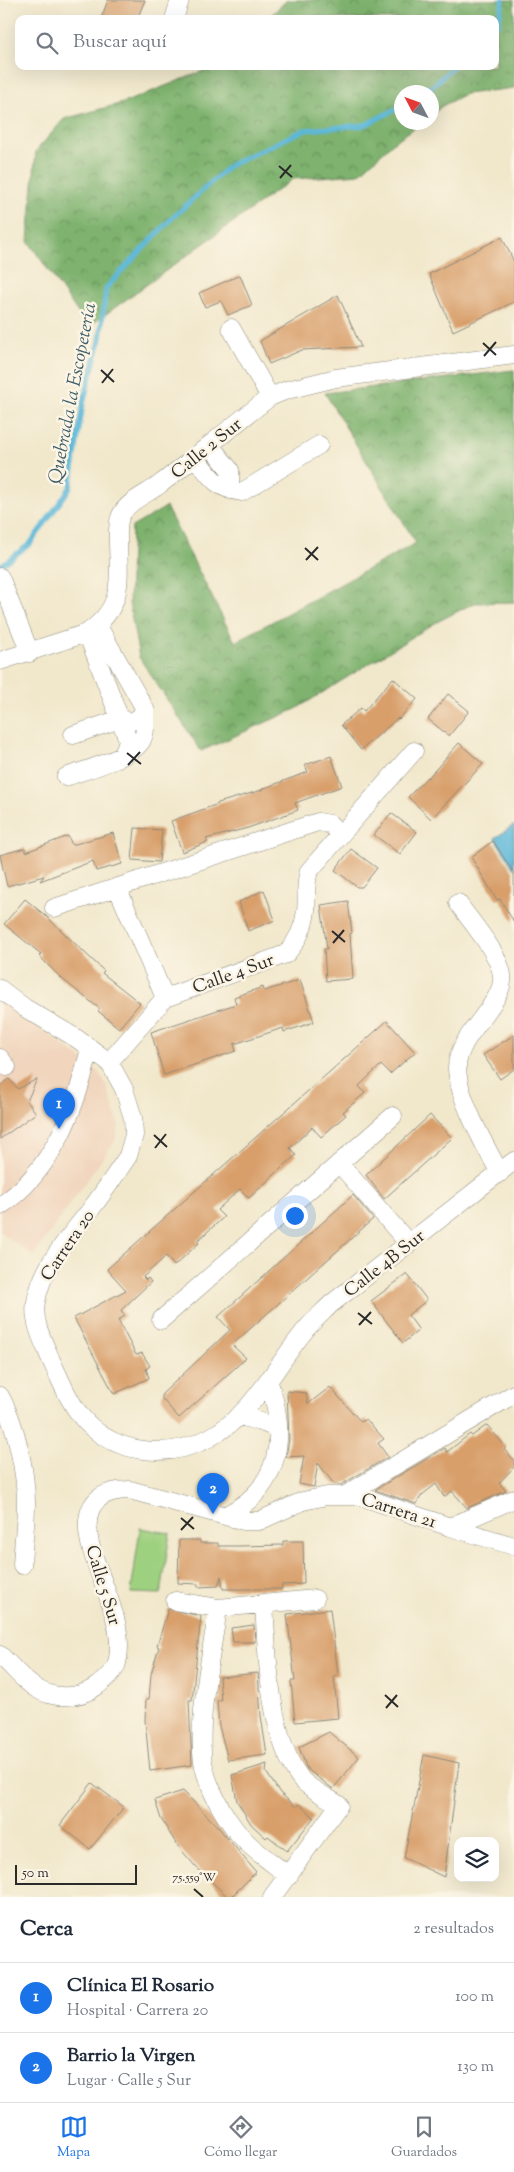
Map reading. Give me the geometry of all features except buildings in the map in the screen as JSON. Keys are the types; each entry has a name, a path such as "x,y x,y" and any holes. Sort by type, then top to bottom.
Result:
{"street":[{"path":"175,15 180,0"},
{"path":"231,328 270,397"},
{"name":"Calle 2 Sur","path":"93,629 108,615 116,599 119,579 118,528 121,515 131,504 157,487 270,397 287,390 336,378 514,355"},
{"path":"210,445 230,470 230,490"},
{"path":"195,457 214,482 230,490 242,492 319,446"},
{"path":"0,577 30,653"},
{"path":"0,661 30,653 93,629"},
{"path":"66,778 123,755 138,746 143,739 145,730 145,709 93,629"},
{"path":"93,629 128,740 123,755"},
{"path":"73,735 120,719 130,722 136,720 145,709"},
{"name":"Calle 4 Sur","path":"109,1062 165,998 286,954 297,941 306,911 305,884 309,871 414,751"},
{"path":"54,908 318,822 330,824 340,835"},
{"path":"117,888 165,998"},
{"path":"458,903 497,961 502,976 494,1000 470,1032 461,1049 457,1066 459,1084 484,1143 500,1173"},
{"name":"Carrera 20","path":"0,989 25,1008 90,1048 109,1062 130,1104 134,1135 128,1156 43,1275 35,1304 39,1334 68,1397 78,1412 99,1433 133,1448 155,1452 190,1446 209,1438 240,1416"},
{"path":"0,1206 30,1181 58,1142 83,1078 90,1048"},
{"path":"162,1320 393,1116"},
{"name":"Calle 4B Sur","path":"240,1416 307,1328 331,1304 514,1161"},
{"path":"340,1163 409,1244"},
{"path":"226,1515 243,1506 260,1490 270,1474 276,1455 277,1410 268,1380"},
{"path":"344,1496 514,1394"},
{"path":"0,1396 10,1417 23,1474 26,1502 22,1565"},
{"path":"240,1416 278,1429"},
{"name":"Calle 5 Sur","path":"0,1655 31,1685 60,1696 72,1697 87,1693 109,1676 117,1665 118,1626 89,1536 90,1510 106,1493 117,1490 130,1490 226,1515"},
{"name":"Carrera 21","path":"226,1515 244,1521 259,1521 303,1502 327,1496 360,1496 450,1527 514,1546"},
{"path":"450,1527 514,1499"},
{"path":"175,1601 218,1608 315,1599"},
{"path":"218,1608 204,1709 202,1753 211,1788 234,1828 254,1850 281,1886 339,1805 301,1780 283,1746 276,1717 269,1667 264,1603"}],"shaded area":[{"path":"0,999 97,1070 107,1086 119,1126 115,1141 33,1256 0,1231"}],"green space":[{"path":"287,0 514,0 514,88 465,94 439,109 439,85 394,85 394,130 412,130 395,141 359,174 293,179 88,327 28,241 36,151 64,119 123,103 205,70 499,70 499,15 271,15"},
{"path":"514,370 514,602 474,603 435,623 296,709 201,751 139,657 129,603 132,527 166,507 235,642 416,543 325,393"},
{"path":"140,1528 170,1533 161,1594 131,1593"}],"water":[{"path":"514,825 514,869 495,838"}],"waterway":[{"name":"Quebrada la Escopetería","path":"499,19 503,0"},
{"name":"Quebrada la Escopetería","path":"434,85 450,70"},
{"name":"Quebrada la Escopetería","path":"0,566 30,544 70,488 83,403 100,340 106,288 170,220 230,165 304,130 365,125 394,110"}],"place":[{"name":"Clínica El Rosario","path":"59,1129"},
{"name":"Barrio la Virgen","path":"213,1514"}]}
